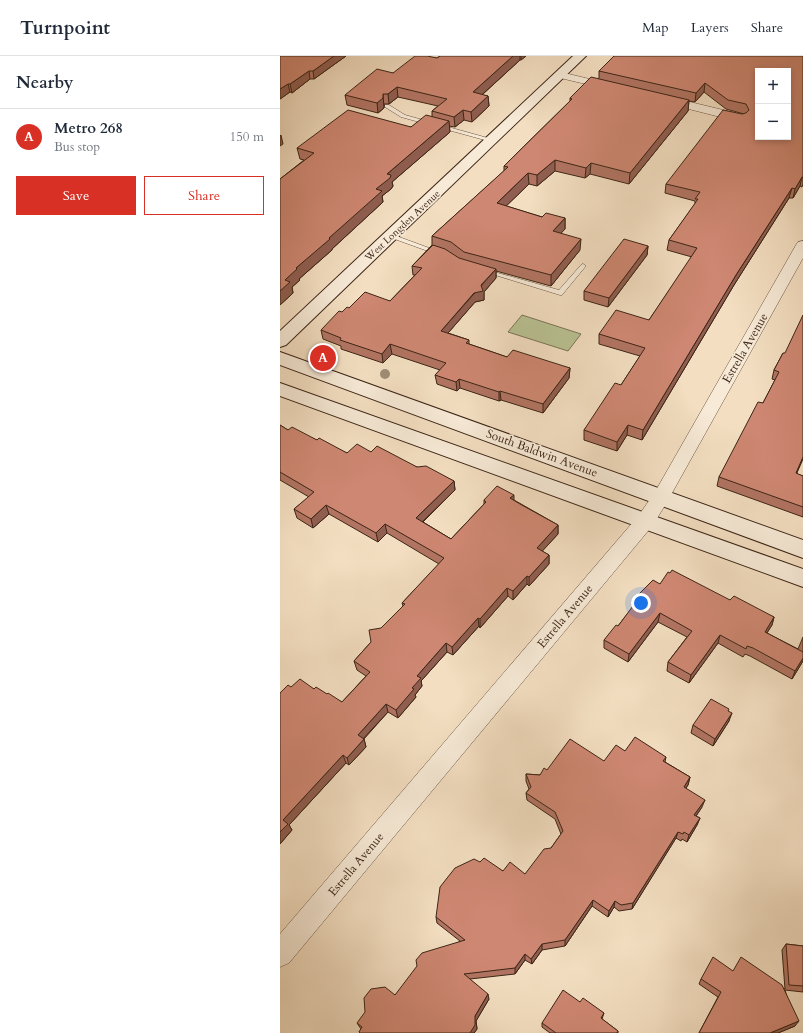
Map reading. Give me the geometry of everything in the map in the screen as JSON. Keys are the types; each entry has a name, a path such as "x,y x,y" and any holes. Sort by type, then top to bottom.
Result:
{"main road":[{"name":"West Longden Avenue","path":"280,341 580,56"},
{"name":"South Baldwin Avenue","path":"280,358 803,549"},
{"path":"280,388 803,578"}],"street":[{"path":"560,75 620,89"},
{"path":"658,98 740,118"},
{"name":"Estrella Avenue","path":"280,954 646,520 661,497 803,246"}],"lane":[{"path":"387,106 403,116 492,140"},
{"path":"390,236 449,256"},
{"path":"477,269 560,293 582,266"}],"green space":[{"path":"522,315 581,334 568,351 508,332"}],"building":[{"path":"280,56 334,56 313,71 309,71 280,89"},
{"path":"415,56 437,58 440,56 513,56 473,92 488,96 471,112 463,110 454,117 432,111 447,99 397,87 388,94 383,94 383,98 377,103 345,95 377,69 393,73"},
{"path":"614,56 803,56 803,177 795,189 792,188 736,275 643,430 628,425 617,442 584,430 615,383 621,385 645,348 599,334 616,310 649,320 697,248 669,240 698,199 695,199 700,192 666,184 723,110 742,114 749,110 746,104 728,100 705,83 696,93 599,71"},
{"path":"591,77 689,100 630,173 591,163 586,168 555,160 537,175 528,173 497,203 542,217 546,213 565,218 553,231 581,239 551,275 464,252 451,242 432,236 508,167 504,166 572,99 570,98"},
{"path":"348,110 411,127 426,115 449,121 387,174 391,175 390,178 376,189 382,191 296,268 297,269 285,280 290,282 280,291 280,179 314,153 297,148"},
{"path":"624,239 648,246 609,298 584,291"},
{"path":"433,245 445,249 459,258 496,269 481,285 483,291 474,293 441,331 469,340 466,343 507,357 513,350 570,368 543,404 459,379 456,382 435,375 446,363 390,344 382,354 340,340 341,338 321,330 339,311 342,312 347,307 349,308 365,292 390,301 422,268 412,266"},
{"path":"803,315 803,457 796,473 803,476 803,507 719,477 758,402 763,403 779,372 774,370 783,353 785,353"},
{"path":"280,425 288,430 292,427 317,440 319,438 347,453 357,444 371,452 377,446 417,467 426,466 454,481 416,518 451,539 486,502 484,500 497,486 514,495 510,498 558,525 537,548 549,555 529,577 527,576 513,591 507,588 480,619 478,618 452,647 446,643 417,676 421,678 412,688 414,689 396,710 386,704 358,735 364,739 347,758 343,755 283,820 288,824 280,832 280,693 288,685 291,687 300,679 314,689 316,687 342,702 370,672 354,661 371,642 369,630 381,628 405,604 402,603 444,558 385,524 376,533 326,505 311,519 294,509 314,492 280,472"},
{"path":"672,570 730,600 734,596 774,617 765,632 803,652 803,658 795,671 753,648 747,646 746,649 720,635 691,675 668,662 692,631 660,613 629,654 604,640 616,625 618,626 639,598 639,594 653,580 660,584 668,572 670,573"},
{"path":"711,699 729,709 728,711 732,713 715,739 693,725"},
{"path":"635,737 666,757 663,761 690,777 684,787 705,800 694,815 700,818 689,835 684,832 683,834 678,832 633,903 621,905 615,901 609,911 593,900 565,940 542,944 531,959 525,954 515,968 464,974 488,994 475,1016 475,1025 470,1033 360,1033 359,1032 362,1027 357,1023 365,1012 364,998 371,989 385,987 395,995 417,966 416,960 422,953 465,940 436,917 440,887 455,868 474,859 480,862 484,858 503,871 510,862 525,874 544,849 551,848 563,831 555,812 526,793 531,787 526,774 540,775 544,768 547,770 570,739 604,761 616,745 625,751"},
{"path":"786,944 803,946 803,986 789,985"},
{"path":"713,957 733,971 741,957 782,985 799,1021 770,1033 699,1033 721,992 701,979"},
{"path":"563,990 580,1002 583,998 604,1013 601,1018 618,1031 617,1033 556,1033 542,1023"}],"place":[{"name":"Metro 268","path":"323,358"}]}
